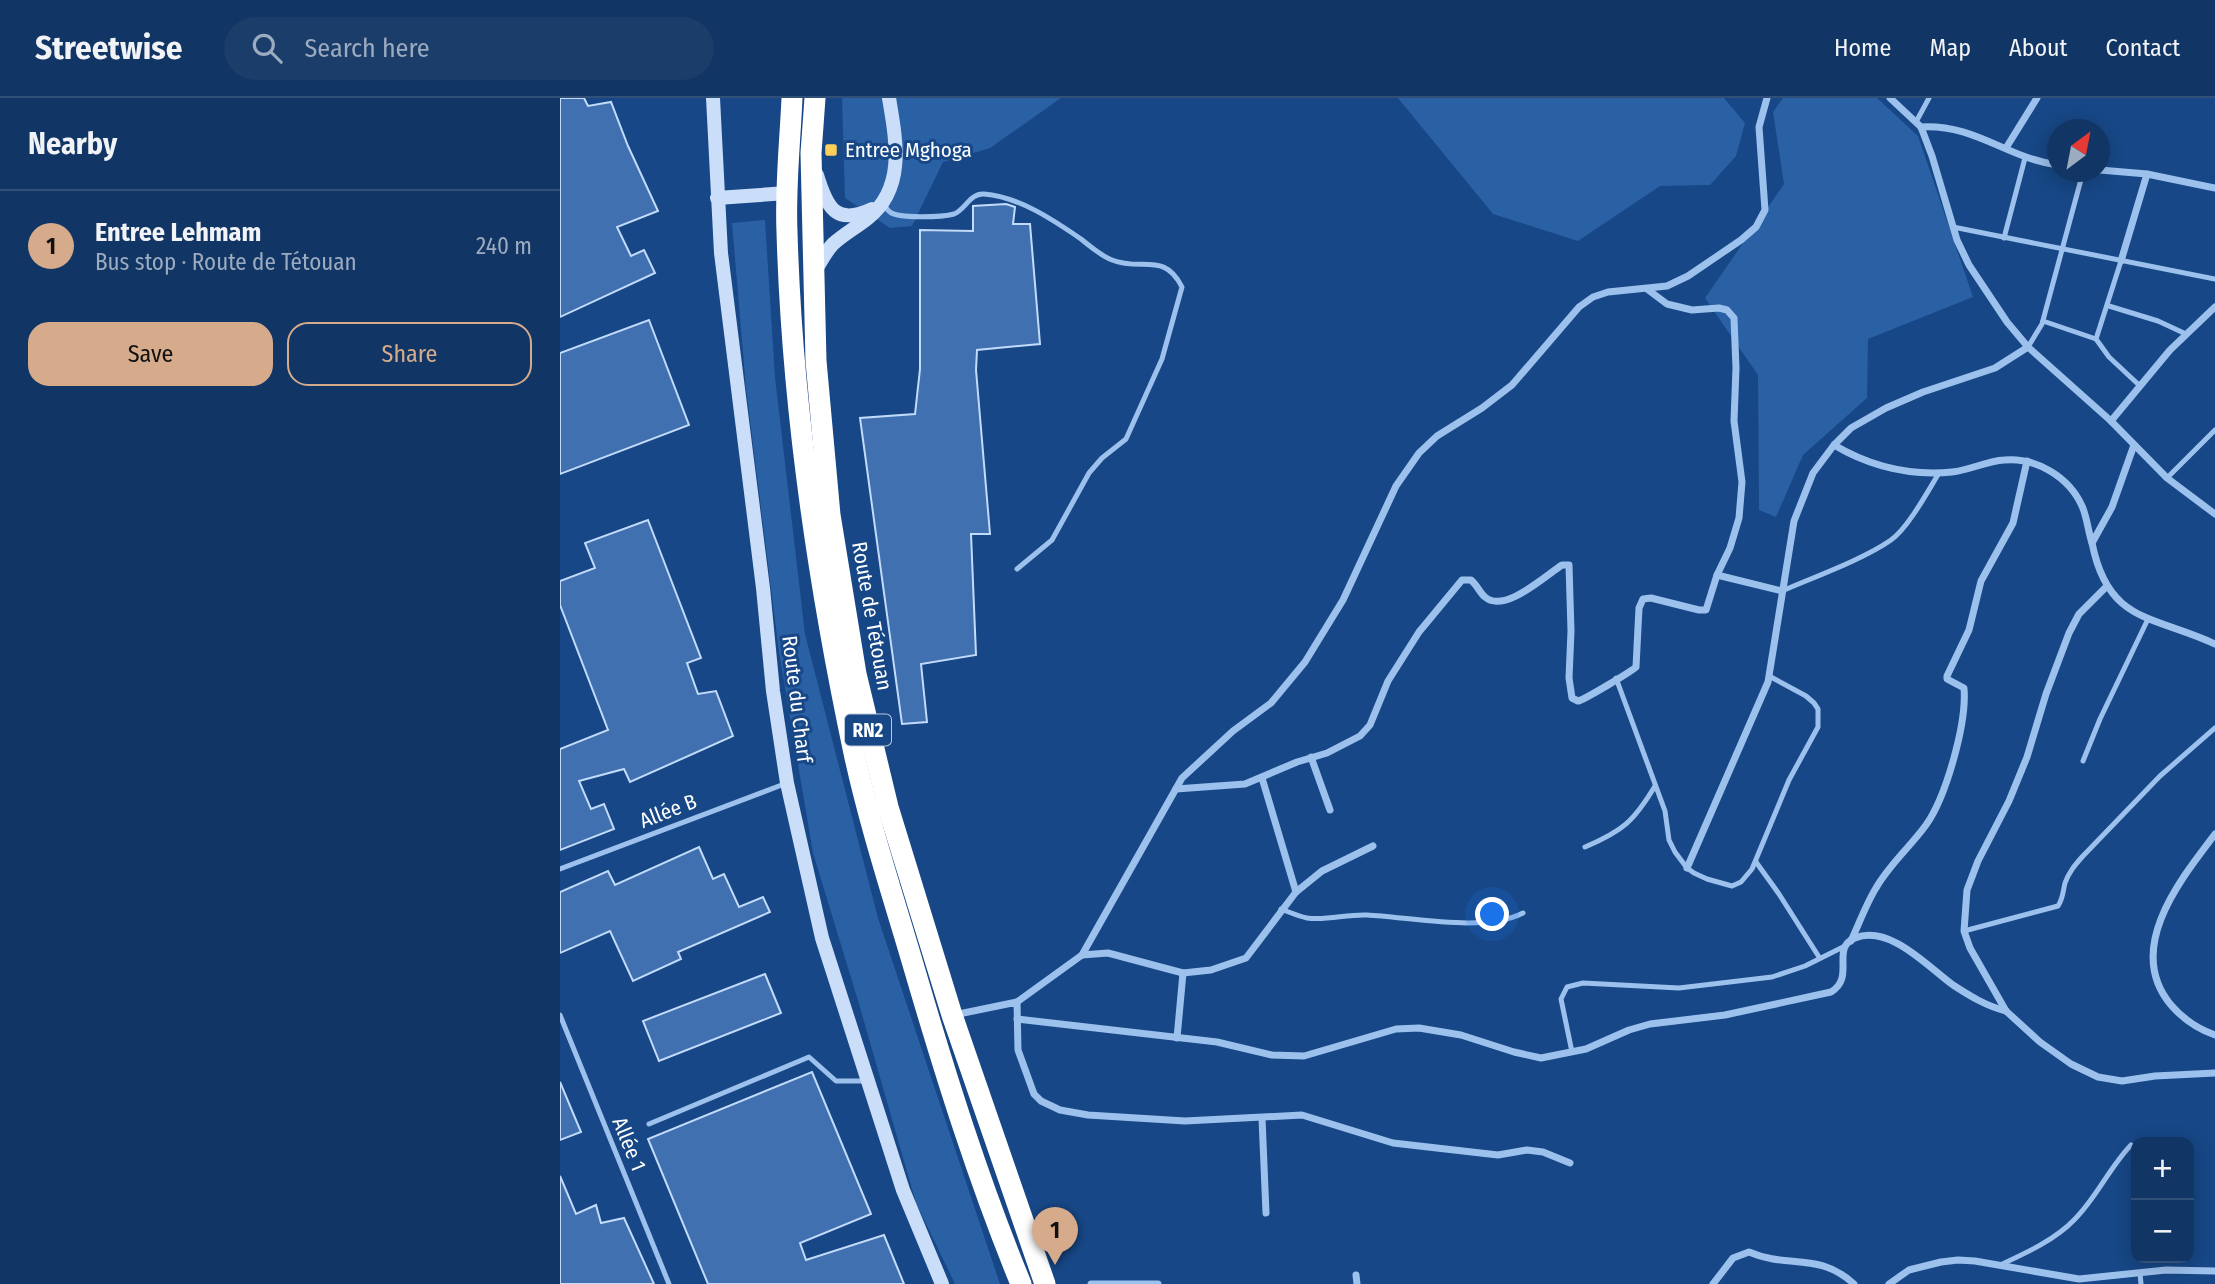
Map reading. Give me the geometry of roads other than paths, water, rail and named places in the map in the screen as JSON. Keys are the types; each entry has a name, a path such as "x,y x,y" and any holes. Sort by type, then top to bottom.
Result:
{"highway":[{"name":"Route de Tétouan","path":"792,98 787,233 795,366 807,483 854,754 927,1011 992,1209 1020,1284"},
{"name":"Route de Tétouan","path":"815,98 811,153 816,360 830,516 856,674 888,807 953,1015 1045,1284"}],"street":[{"name":"Route du Charf","path":"713,98 717,198 731,346 763,588 773,691 787,783 822,938 866,1081 903,1190 942,1284"},
{"path":"815,272 835,242 870,217 883,204 896,169 889,98"},
{"path":"1890,98 1918,124 1932,156 1953,227 1969,265 2007,322 2028,347 2111,421 2167,478 2215,514"},
{"path":"2007,148 2037,98"},
{"path":"953,1015 1017,1002 1082,955 1182,778 1210,750 1271,703 1306,662 1343,600 1396,486 1419,453 1437,436 1513,385 1579,307 1593,297 1608,292 1667,286 1688,276 1756,227 1765,210 1759,127 1764,100"},
{"path":"1918,124 1963,130 2025,158 2047,163"},
{"path":"811,153 825,201 835,211 842,215 856,216 883,204"},
{"path":"2110,171 2147,174 2215,188"},
{"path":"2121,261 2147,174"},
{"path":"717,198 787,193"},
{"path":"1176,789 1245,784 1327,753 1360,736 1370,725 1388,681 1413,642 1462,579 1471,580 1484,597 1495,602 1509,600 1559,567 1569,565 1569,678 1572,698 1583,701 1636,667 1639,608 1643,600 1651,598 1706,610 1739,518 1742,482 1734,421 1734,318 1727,310 1719,307 1692,310 1667,304 1646,288"},
{"path":"2111,421 2139,384 2215,307"},
{"path":"1687,868 1735,761 1769,676 1794,521 1813,474 1834,445 1851,429 1886,408 1923,392 1995,368 2028,347"},
{"path":"1834,445 1852,456 1880,467 1909,472 1953,472 2002,460 2039,464 2074,492 2083,509 2096,564 2106,587 2114,597 2148,619 2215,643"},
{"path":"2092,543 2112,507 2134,445"},
{"path":"1017,1019 1217,1042 1272,1055 1304,1056 1396,1029 1419,1028 1461,1035 1541,1058 1587,1049 1629,1030 1650,1024 1725,1015 1831,992 1841,982 1844,972 1842,952 1876,887 1925,827 1940,797 1962,724 1964,698 1964,688 1947,680 1947,676 1969,630 1981,581 2013,523 2027,461"},
{"path":"1717,575 1782,591"},
{"path":"2106,587 2079,614 2069,633 2018,779 1967,890 1964,931 1970,948 2006,1011 2040,1042 2071,1064 2098,1077 2122,1081 2154,1076 2215,1073"},
{"path":"1311,757 1330,810"},
{"path":"1262,778 1296,892"},
{"path":"2215,834 2173,893 2157,927 2153,948 2156,979 2163,995 2181,1016 2215,1035"},
{"path":"1082,955 1108,953 1183,973 1211,970 1246,958 1296,892 1322,871 1373,846"},
{"path":"1847,944 1855,938 1875,937 1905,947 1980,1002 2006,1011"},
{"path":"1177,1038 1183,973"},
{"path":"1017,1002 1018,1050 1034,1094 1052,1107 1088,1115 1171,1120 1302,1115 1393,1143 1497,1155 1527,1150 1543,1152 1570,1163"},
{"path":"1262,1118 1266,1213"},
{"path":"1713,1284 1733,1258 1749,1252 1767,1259 1806,1261 1828,1266 1839,1271 1854,1284"},
{"path":"1889,1284 1909,1270 1941,1262 1975,1261 2078,1279 2166,1270 2215,1271"},
{"path":"1356,1275 1357,1284"},
{"path":"1091,1284 1158,1284"}],"lane":[{"path":"1918,124 1929,98"},
{"path":"2004,238 2025,158"},
{"path":"2028,347 2043,321 2080,182"},
{"path":"883,204 891,214 934,216 956,214 974,196 981,193 1012,200 1056,222 1111,260 1164,266 1175,273 1182,287 1162,359 1126,439 1102,458 1089,473 1052,540 1017,569"},
{"path":"1953,227 2215,279"},
{"path":"2096,339 2109,306 2121,261"},
{"path":"2109,306 2158,321 2186,334"},
{"path":"2043,321 2096,339 2109,357 2139,384"},
{"path":"2167,478 2215,430"},
{"path":"1782,591 1851,561 1893,539 1921,503 1940,472"},
{"path":"2084,761 2100,719 2148,619"},
{"path":"1616,678 1665,811 1669,840 1687,868 1707,879 1732,886 1748,877 1789,780 1818,727 1818,709 1814,703 1769,676"},
{"path":"1964,931 2057,906 2062,899 2067,878 2077,864 2160,776 2215,728"},
{"name":"Allée B","path":"560,869 787,783"},
{"path":"1584,847 1620,831 1636,816 1656,786"},
{"path":"1756,862 1819,957"},
{"path":"1281,909 1308,918 1365,914 1429,921 1496,921 1523,914"},
{"path":"1572,1052 1561,999 1567,987 1575,984 1679,988 1772,977 1805,966 1847,944"},
{"name":"Allée 1","path":"560,1015 669,1284"},
{"path":"649,1124 809,1058 836,1081 866,1081"},
{"path":"2000,1265 2050,1238 2076,1219 2116,1161 2131,1145"},
{"path":"2140,1273 2141,1284"}],"place":[{"name":"Entree Mghoga","path":"831,150"},
{"name":"Entree Lehmam","path":"1055,1265"}]}
